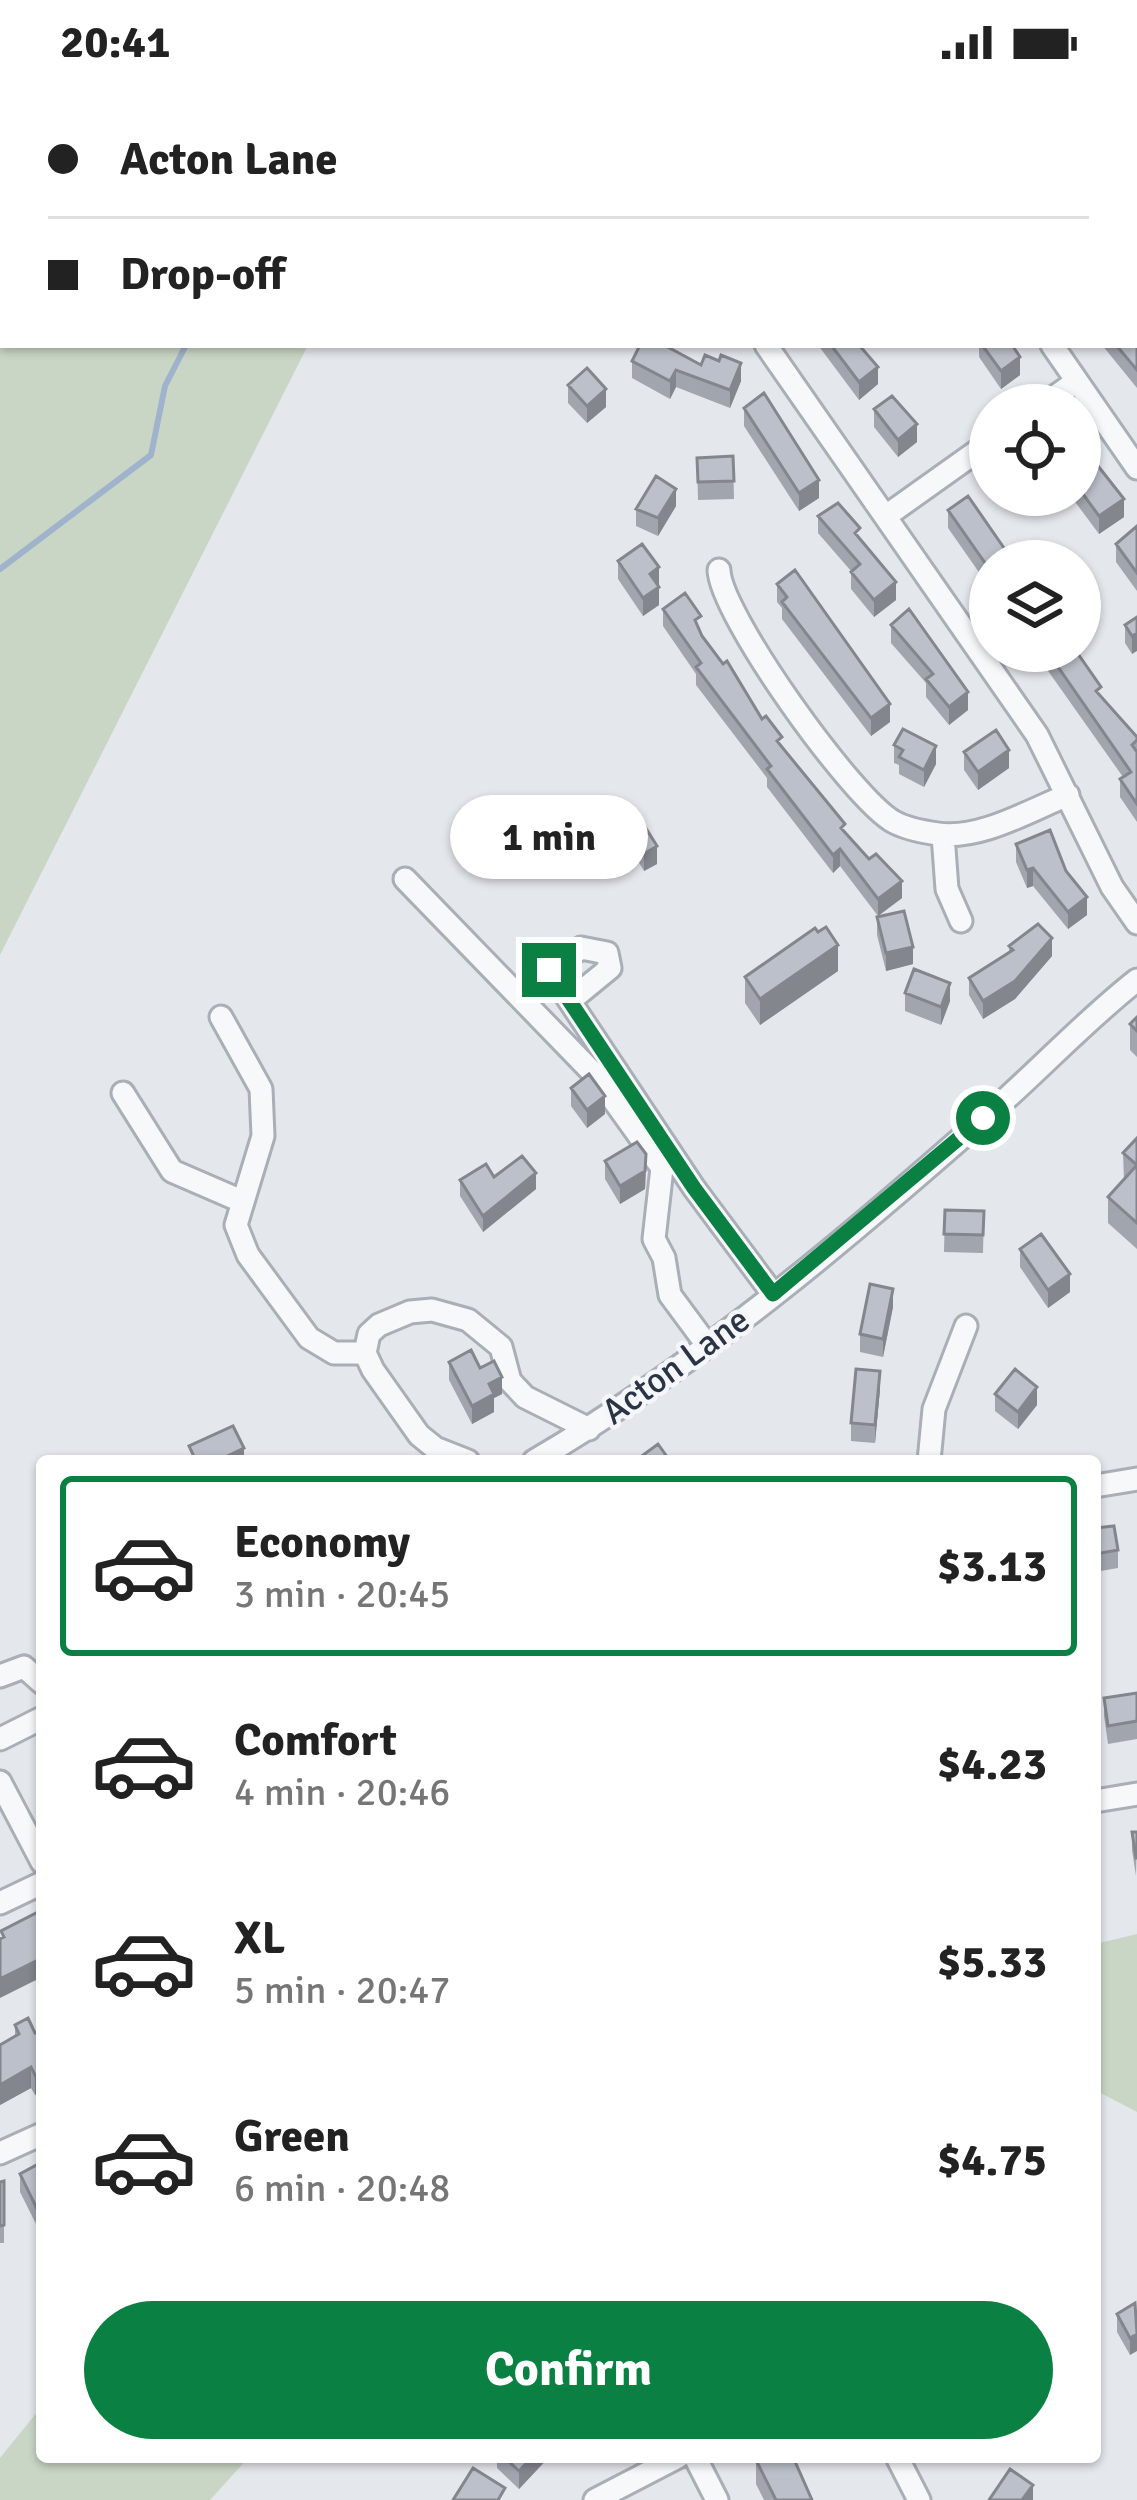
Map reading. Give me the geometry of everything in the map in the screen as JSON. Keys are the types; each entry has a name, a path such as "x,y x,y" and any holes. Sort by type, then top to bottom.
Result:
{"street":[{"path":"768,348 1037,735 1112,886 1137,922"},
{"path":"1054,348 1137,468"},
{"path":"1073,384 1077,381"},
{"path":"886,516 969,457"},
{"path":"719,570 729,609 850,782 894,822 944,835 975,832 1068,795"},
{"path":"944,835 947,889 961,921"},
{"path":"405,878 597,1077 662,1168 654,1239 664,1258 670,1295 707,1345"},
{"name":"Acton Lane","path":"544,1455 589,1429 773,1294 1009,1096 1137,980"},
{"path":"571,1000 694,1188 773,1294"},
{"path":"221,1017 261,1089 262,1136 239,1199 236,1225 248,1255 308,1339 334,1353 365,1353"},
{"path":"123,1094 172,1171 239,1199"},
{"path":"453,1455 419,1435 365,1353 369,1334 379,1324 410,1312 446,1312 468,1320 501,1347 510,1381 524,1397 589,1429"},
{"path":"930,1455 934,1409 966,1326"},
{"path":"1101,1485 1137,1479"},
{"path":"0,1676 24,1667 36,1678"},
{"path":"2,1732 36,1720"},
{"path":"0,1782 36,1851"},
{"path":"1101,1800 1137,1794"},
{"path":"0,1904 36,1886"},
{"path":"0,2153 36,2137"},
{"path":"595,2500 666,2463"},
{"path":"698,2463 717,2500"},
{"path":"900,2463 919,2500"}],"green space":[{"path":"0,348 306,348 0,955"},
{"path":"1137,1934 1137,2112 1101,2093 1101,1943"},
{"path":"36,2413 36,2463 244,2463 210,2500 0,2500 0,2458"}],"building":[{"path":"638,348 670,348 701,365 705,355 741,363 730,390 676,370 670,381 632,361"},
{"path":"833,348 862,348 878,367 859,382"},
{"path":"984,348 1014,348 1020,357 1001,371"},
{"path":"1119,348 1137,348 1137,370"},
{"path":"587,368 606,389 587,406 568,385"},
{"path":"764,393 819,480 799,493 744,408"},
{"path":"892,396 917,424 898,440 874,409"},
{"path":"733,456 734,481 698,482 697,458"},
{"path":"1101,470 1124,499 1101,515"},
{"path":"656,476 676,489 658,518 636,509"},
{"path":"968,496 969,516 982,516 998,540 969,540 948,510"},
{"path":"838,503 860,528 855,533 896,582 874,600 851,572 860,564 818,516"},
{"path":"1137,526 1137,573 1116,544"},
{"path":"642,544 659,567 650,574 659,587 643,598 618,561"},
{"path":"795,570 890,704 871,718 782,602 787,597 777,584"},
{"path":"685,593 701,616 695,620 702,636 723,664 727,661 762,719 766,716 782,737 777,741 845,824 841,828 869,859 876,854 902,881 878,899 840,849 833,855 696,667 701,663 663,609"},
{"path":"909,609 968,692 949,707 926,679 933,674 891,625"},
{"path":"1137,617 1137,633 1132,636 1125,625"},
{"path":"1062,672 1091,672 1101,687 1096,691 1137,737 1132,745 1137,752 1137,804 1120,779 1131,772"},
{"path":"903,729 936,746 924,770 899,757 903,750 894,745"},
{"path":"996,730 1009,750 978,772 964,752"},
{"path":"637,814 657,846 644,854 625,822"},
{"path":"1050,830 1066,871 1087,897 1068,912 1033,868 1027,870 1016,844"},
{"path":"904,911 913,947 886,953 877,917"},
{"path":"1038,924 1052,938 1015,981 983,1001 969,978 1013,950 1009,946"},
{"path":"826,927 838,945 760,999 745,977 815,928 818,932"},
{"path":"914,969 950,983 941,1007 905,993"},
{"path":"589,1074 605,1096 587,1110 571,1088"},
{"path":"1137,1138 1137,1165 1123,1153"},
{"path":"637,1142 646,1154 645,1171 620,1186 605,1161"},
{"path":"522,1156 536,1173 483,1216 460,1180 486,1164 494,1177"},
{"path":"1137,1165 1137,1223 1108,1197"},
{"path":"945,1210 984,1211 983,1235 944,1234"},
{"path":"1041,1234 1070,1274 1048,1290 1020,1249"},
{"path":"870,1284 893,1289 883,1339 860,1334"},
{"path":"471,1350 480,1368 494,1361 502,1377 489,1384 494,1394 472,1406 449,1362"},
{"path":"856,1369 880,1371 875,1425 851,1423"},
{"path":"1015,1369 1037,1387 1018,1412 995,1394"},
{"path":"233,1426 244,1448 229,1455 193,1455 189,1446"},
{"path":"658,1444 666,1455 643,1455"},
{"path":"1114,1526 1118,1550 1101,1553 1101,1527"},
{"path":"1137,1693 1137,1721 1108,1726 1104,1698"},
{"path":"36,1913 36,1961 0,1979 0,1939 4,1937 1,1931"},
{"path":"28,2018 36,2032 36,2074 31,2067 0,2085 0,2045 19,2034 15,2025"},
{"path":"36,2165 36,2207 20,2174"},
{"path":"4,2181 4,2225 0,2226 0,2182"},
{"path":"1135,2303 1137,2334 1130,2338 1117,2314"},
{"path":"758,2463 796,2463 812,2500 776,2500"},
{"path":"473,2468 505,2488 498,2500 453,2500"},
{"path":"1010,2469 1033,2485 1022,2500 989,2500"}],"waterway":[{"path":"0,569 151,455 165,386 184,348"}],"route":[{"path":"549,970 694,1188 773,1294 983,1118"}]}
